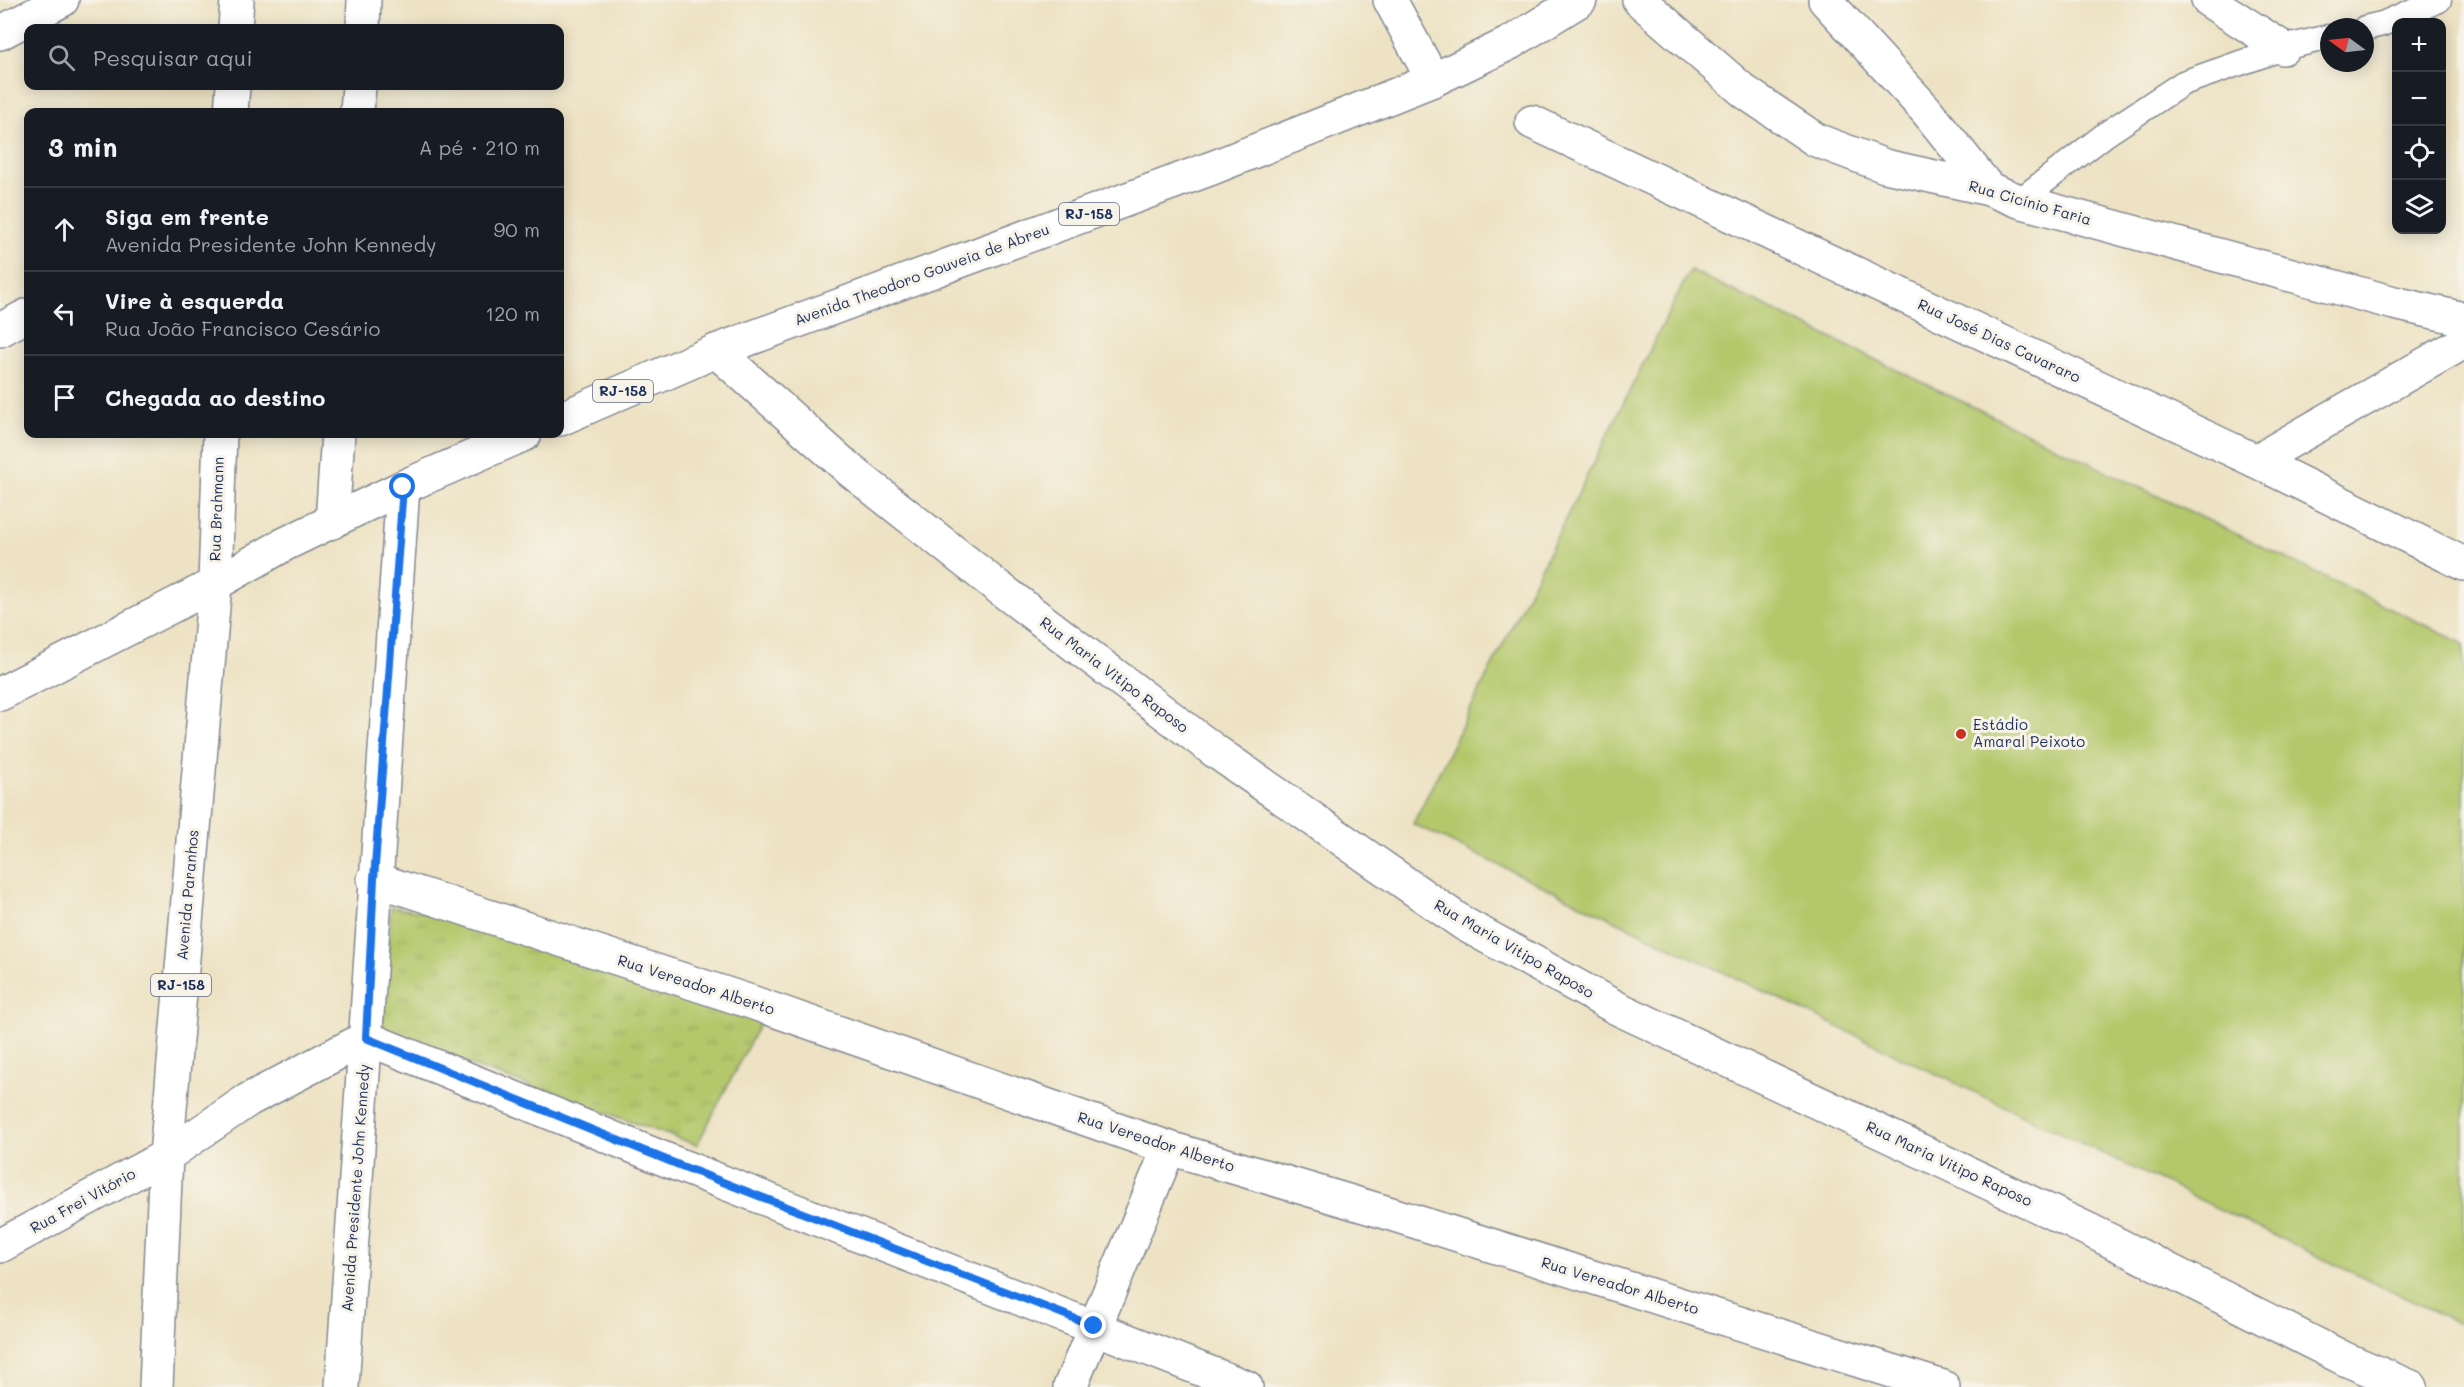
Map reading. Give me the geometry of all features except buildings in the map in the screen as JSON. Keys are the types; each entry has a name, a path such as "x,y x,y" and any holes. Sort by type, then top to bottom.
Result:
{"street":[{"path":"0,33 62,0"},
{"path":"236,24 237,0"},
{"path":"363,24 364,0"},
{"path":"1390,0 1433,80"},
{"name":"Avenida Theodoro Gouveia de Abreu","path":"564,417 716,351 1212,168 1433,80 1510,43 1580,0"},
{"name":"Rua Cicínio Faria","path":"1639,0 1746,92 1816,140 1885,166 1989,189 2019,201 2394,303 2464,319"},
{"path":"1825,0 1926,110 1989,189"},
{"path":"2208,0 2283,48"},
{"path":"231,108 233,90"},
{"path":"357,108 359,90"},
{"name":"Rua José Dias Cavararo","path":"1532,122 2256,461 2464,564"},
{"path":"0,330 24,317"},
{"path":"2256,461 2464,342"},
{"name":"Rua Maria Vitipo Raposo","path":"716,351 850,470 994,584 1215,751 1464,924 1617,1008 2091,1231 2345,1359 2411,1387"},
{"name":"Rua Brahmann","path":"215,584 220,438"},
{"path":"332,522 338,438"},
{"path":"0,694 215,584 285,544 403,487 516,438"},
{"name":"Avenida Presidente John Kennedy","path":"342,1387 366,1038 374,879 403,487"},
{"name":"Avenida Paranhos","path":"156,1387 166,1156 215,584"},
{"name":"Rua Vereador Alberto","path":"374,879 751,1002 1169,1148 1388,1213 1943,1387"},
{"path":"366,1038 689,1169 1246,1387"},
{"name":"Rua Frei Vitório","path":"0,1246 166,1156 248,1100 366,1038"},
{"path":"1070,1387 1169,1148"}],"lane":[{"path":"2374,26 2439,0"},
{"path":"2019,201 2106,134 2183,83 2283,48 2320,39"}],"green space":[{"name":"Estádio Amaral Peixoto","path":"1690,270 2464,644 2464,1326 1413,824"},
{"path":"391,907 430,913 762,1019 697,1145 382,1034"}],"place":[{"name":"Estádio Amaral Peixoto","path":"1961,734"}],"route":[{"path":"403,487 374,879 366,1038 679,1165 1094,1326"}]}
